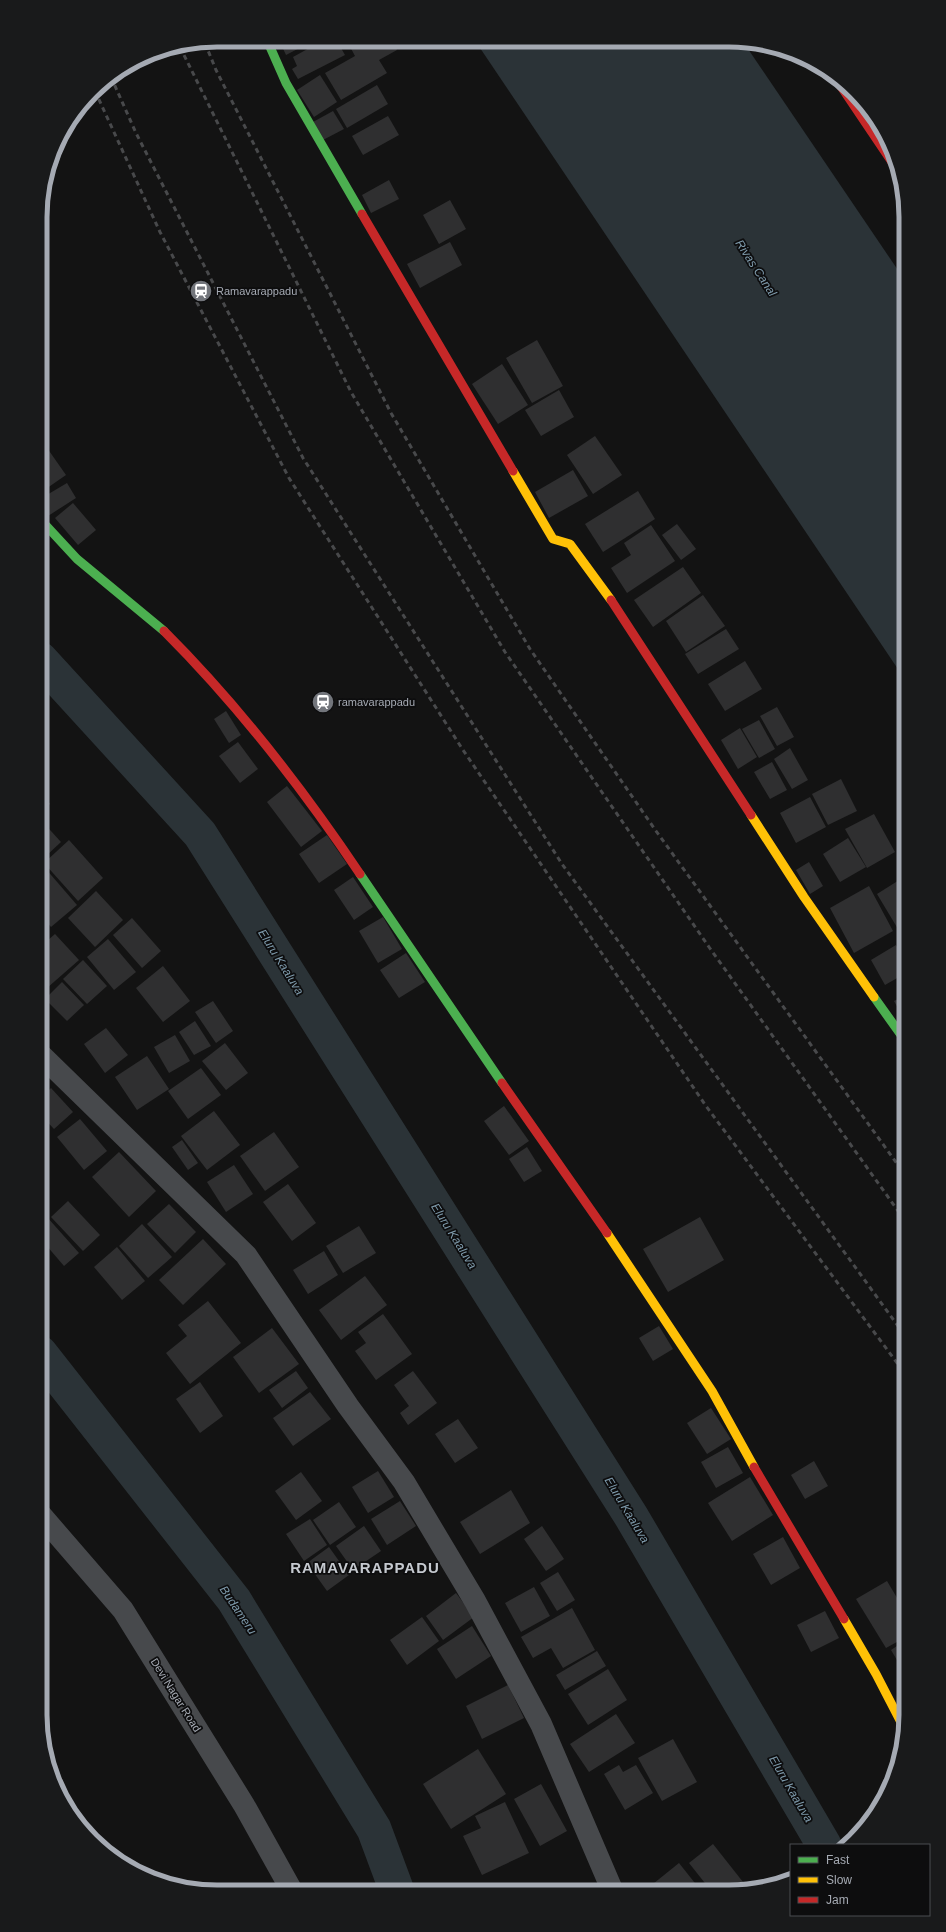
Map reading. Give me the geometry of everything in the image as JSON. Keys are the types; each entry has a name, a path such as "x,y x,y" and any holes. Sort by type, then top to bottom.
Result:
{"street":[{"path":"270,47 286,83 315,134 553,539 570,544 608,595 804,897 899,1032"},
{"path":"846,94 887,155"},
{"path":"47,527 77,559 165,631 217,687 318,812 499,1079 616,1246 712,1391 748,1456 876,1674 899,1718"},
{"path":"47,1061 246,1255 348,1406 404,1482 476,1602 541,1724 610,1885"},
{"name":"Devi Nagar Road","path":"47,1522 123,1610 244,1805 289,1885"}],"water":[{"name":"Rivas Canal","path":"479,47 747,48 899,272 899,671"}],"building":[{"path":"282,47 301,47 286,55"},
{"path":"311,47 340,47 345,55 298,79 292,69 297,66 293,57"},
{"path":"350,47 395,47 397,50 379,60 387,73 341,100 325,73 355,56"},
{"path":"320,75 337,102 314,117 297,90"},
{"path":"377,85 388,104 347,128 336,109"},
{"path":"333,111 344,129 323,140 313,122"},
{"path":"388,116 399,135 363,155 352,136"},
{"path":"389,180 399,199 371,213 362,195"},
{"path":"450,200 466,229 439,244 423,215"},
{"path":"450,242 462,265 420,288 407,264"},
{"path":"537,340 563,386 532,403 506,358"},
{"path":"502,364 528,405 498,424 472,384"},
{"path":"559,390 574,417 541,436 525,410"},
{"path":"595,436 622,475 593,494 567,455"},
{"path":"47,448 66,475 47,488"},
{"path":"573,470 588,496 549,518 535,492"},
{"path":"67,483 76,498 48,516 47,495"},
{"path":"638,491 655,519 603,552 585,524"},
{"path":"73,503 96,530 78,545 55,518"},
{"path":"677,524 696,549 681,560 662,535"},
{"path":"651,525 675,561 627,593 611,568 631,555 624,543"},
{"path":"683,567 701,593 653,627 634,600"},
{"path":"703,595 725,626 686,652 666,621"},
{"path":"726,629 739,649 698,674 685,654"},
{"path":"745,661 762,689 725,711 708,684"},
{"path":"777,707 794,737 777,746 760,716"},
{"path":"226,711 241,735 229,743 214,719"},
{"path":"759,720 775,749 759,758 742,729"},
{"path":"740,728 757,757 738,769 721,740"},
{"path":"238,742 258,769 240,783 219,756"},
{"path":"790,748 808,780 792,789 774,759"},
{"path":"772,762 787,790 770,799 754,772"},
{"path":"841,779 857,811 828,825 812,794"},
{"path":"287,786 322,831 301,847 267,802"},
{"path":"810,797 826,827 796,843 780,813"},
{"path":"874,814 895,852 867,868 845,829"},
{"path":"47,827 61,842 47,855"},
{"path":"327,835 347,864 319,883 299,854"},
{"path":"848,838 866,867 840,882 823,854"},
{"path":"69,840 103,878 78,901 47,866 47,860"},
{"path":"809,862 823,886 810,894 796,870"},
{"path":"47,870 77,905 51,927 47,922"},
{"path":"353,877 373,907 354,920 334,890"},
{"path":"899,880 898,929 877,894"},
{"path":"869,886 893,931 854,953 830,908"},
{"path":"96,891 123,920 95,947 68,918"},
{"path":"383,917 402,949 378,963 359,931"},
{"path":"132,918 161,951 142,968 113,935"},
{"path":"55,934 79,960 47,988 47,941"},
{"path":"108,939 136,972 114,990 87,957"},
{"path":"896,945 899,951 899,977 885,985 871,960"},
{"path":"406,953 425,982 399,998 380,970"},
{"path":"83,960 107,986 87,1004 63,979"},
{"path":"163,966 190,1001 163,1022 136,988"},
{"path":"62,982 84,1005 67,1021 47,1001 47,997"},
{"path":"899,998 899,1010 894,1001"},
{"path":"213,1001 233,1031 216,1043 195,1012"},
{"path":"195,1021 211,1046 194,1055 179,1032"},
{"path":"106,1028 128,1055 105,1073 84,1044"},
{"path":"175,1035 190,1061 169,1073 154,1047"},
{"path":"225,1043 248,1073 226,1090 202,1061"},
{"path":"147,1056 169,1089 137,1110 115,1077"},
{"path":"201,1068 221,1095 188,1119 168,1091"},
{"path":"51,1088 73,1112 54,1129 47,1122 47,1092"},
{"path":"504,1106 529,1141 509,1155 484,1121"},
{"path":"214,1111 240,1145 207,1170 181,1136"},
{"path":"80,1119 107,1151 84,1170 57,1137"},
{"path":"274,1132 299,1167 265,1191 240,1156"},
{"path":"182,1140 198,1163 188,1170 172,1147"},
{"path":"527,1147 542,1171 524,1182 509,1159"},
{"path":"119,1152 156,1191 129,1217 92,1177"},
{"path":"234,1165 253,1194 226,1212 207,1182"},
{"path":"288,1184 316,1223 292,1241 263,1202"},
{"path":"68,1201 100,1235 83,1251 51,1217"},
{"path":"169,1204 196,1232 175,1253 147,1224"},
{"path":"47,1217 79,1253 64,1266 47,1246"},
{"path":"700,1217 724,1260 668,1292 643,1249"},
{"path":"142,1224 172,1257 148,1278 119,1246"},
{"path":"359,1226 376,1253 343,1273 326,1246"},
{"path":"203,1239 226,1264 183,1305 159,1280"},
{"path":"117,1247 145,1281 122,1300 94,1267"},
{"path":"324,1251 338,1275 308,1294 293,1270"},
{"path":"365,1276 387,1305 341,1340 319,1310"},
{"path":"208,1301 241,1343 190,1384 166,1353 187,1336 178,1325"},
{"path":"383,1314 412,1354 376,1380 355,1351 366,1343 358,1332"},
{"path":"659,1326 673,1349 653,1361 639,1338"},
{"path":"272,1328 299,1364 259,1393 233,1357"},
{"path":"296,1371 308,1388 282,1408 269,1390"},
{"path":"413,1371 437,1403 408,1425 400,1413 409,1406 394,1385"},
{"path":"200,1382 223,1416 200,1433 176,1399"},
{"path":"310,1392 331,1419 293,1446 273,1418"},
{"path":"711,1408 731,1439 707,1454 687,1423"},
{"path":"458,1419 478,1448 455,1463 435,1434"},
{"path":"728,1447 743,1473 716,1488 701,1462"},
{"path":"814,1461 828,1486 805,1499 791,1475"},
{"path":"378,1471 394,1497 368,1513 352,1487"},
{"path":"301,1472 322,1501 296,1520 275,1491"},
{"path":"750,1477 773,1515 732,1541 708,1503"},
{"path":"511,1490 530,1523 480,1554 460,1522"},
{"path":"400,1501 416,1526 387,1545 371,1519"},
{"path":"339,1502 356,1527 330,1545 313,1520"},
{"path":"310,1519 327,1545 304,1561 286,1534"},
{"path":"364,1526 381,1551 353,1570 336,1546"},
{"path":"542,1526 564,1559 546,1571 524,1539"},
{"path":"783,1537 800,1568 771,1585 753,1554"},
{"path":"329,1547 349,1575 327,1591 307,1563"},
{"path":"558,1572 575,1600 557,1611 540,1583"},
{"path":"887,1581 899,1601 899,1641 886,1648 856,1599"},
{"path":"534,1587 550,1616 521,1632 505,1603"},
{"path":"456,1593 474,1617 443,1640 426,1616"},
{"path":"572,1608 595,1650 563,1668 551,1648 533,1658 521,1637"},
{"path":"825,1611 839,1638 811,1652 797,1625"},
{"path":"422,1617 439,1641 407,1665 390,1640"},
{"path":"472,1626 491,1656 456,1679 437,1649"},
{"path":"899,1645 899,1664 891,1650"},
{"path":"597,1651 606,1666 565,1690 556,1675"},
{"path":"608,1669 627,1700 588,1725 568,1694"},
{"path":"508,1685 524,1718 482,1739 466,1706"},
{"path":"616,1714 635,1743 589,1772 570,1744"},
{"path":"673,1739 697,1782 662,1801 638,1758"},
{"path":"478,1749 506,1794 451,1829 423,1784"},
{"path":"619,1765 623,1772 636,1765 653,1793 625,1810 604,1774"},
{"path":"541,1784 567,1831 540,1846 514,1799"},
{"path":"505,1802 529,1853 482,1875 463,1836 481,1828 475,1816"},
{"path":"713,1844 743,1882 739,1885 706,1885 689,1863"},
{"path":"679,1863 696,1885 652,1885"}],"waterway":[{"name":"Eluru Kaaluva","path":"47,667 200,834 631,1516 823,1844"},
{"name":"Budameru","path":"47,1362 234,1600 374,1829 395,1885"}],"railway":[{"path":"207,47 216,70 391,413 530,649 656,831 899,1166"},
{"path":"182,51 351,392 505,652 709,947 899,1212"},
{"path":"113,82 136,133 303,458 562,864 899,1327"},
{"path":"98,96 160,232 289,478 463,750 706,1106 899,1366"}],"traffic: fast":[{"path":"270,47 286,83 362,214"},
{"path":"47,527 77,559 164,631"},
{"path":"360,874 502,1083"},
{"path":"874,997 899,1032"}],"traffic: slow":[{"path":"513,471 553,539 570,544 611,600"},
{"path":"751,815 804,897 874,997"},
{"path":"607,1233 712,1391 754,1467"},
{"path":"844,1619 876,1674 899,1718"}],"traffic: jam":[{"path":"846,94 887,155"},
{"path":"362,214 513,471"},
{"path":"611,600 751,815"},
{"path":"164,631 243,717 292,779 360,874"},
{"path":"502,1083 607,1233"},
{"path":"754,1467 844,1619"}],"place":[{"name":"Ramavarappadu","path":"201,291"},
{"name":"ramavarappadu","path":"323,702"}],"district":[{"name":"RAMAVARAPPADU","path":"365,1568"}]}
